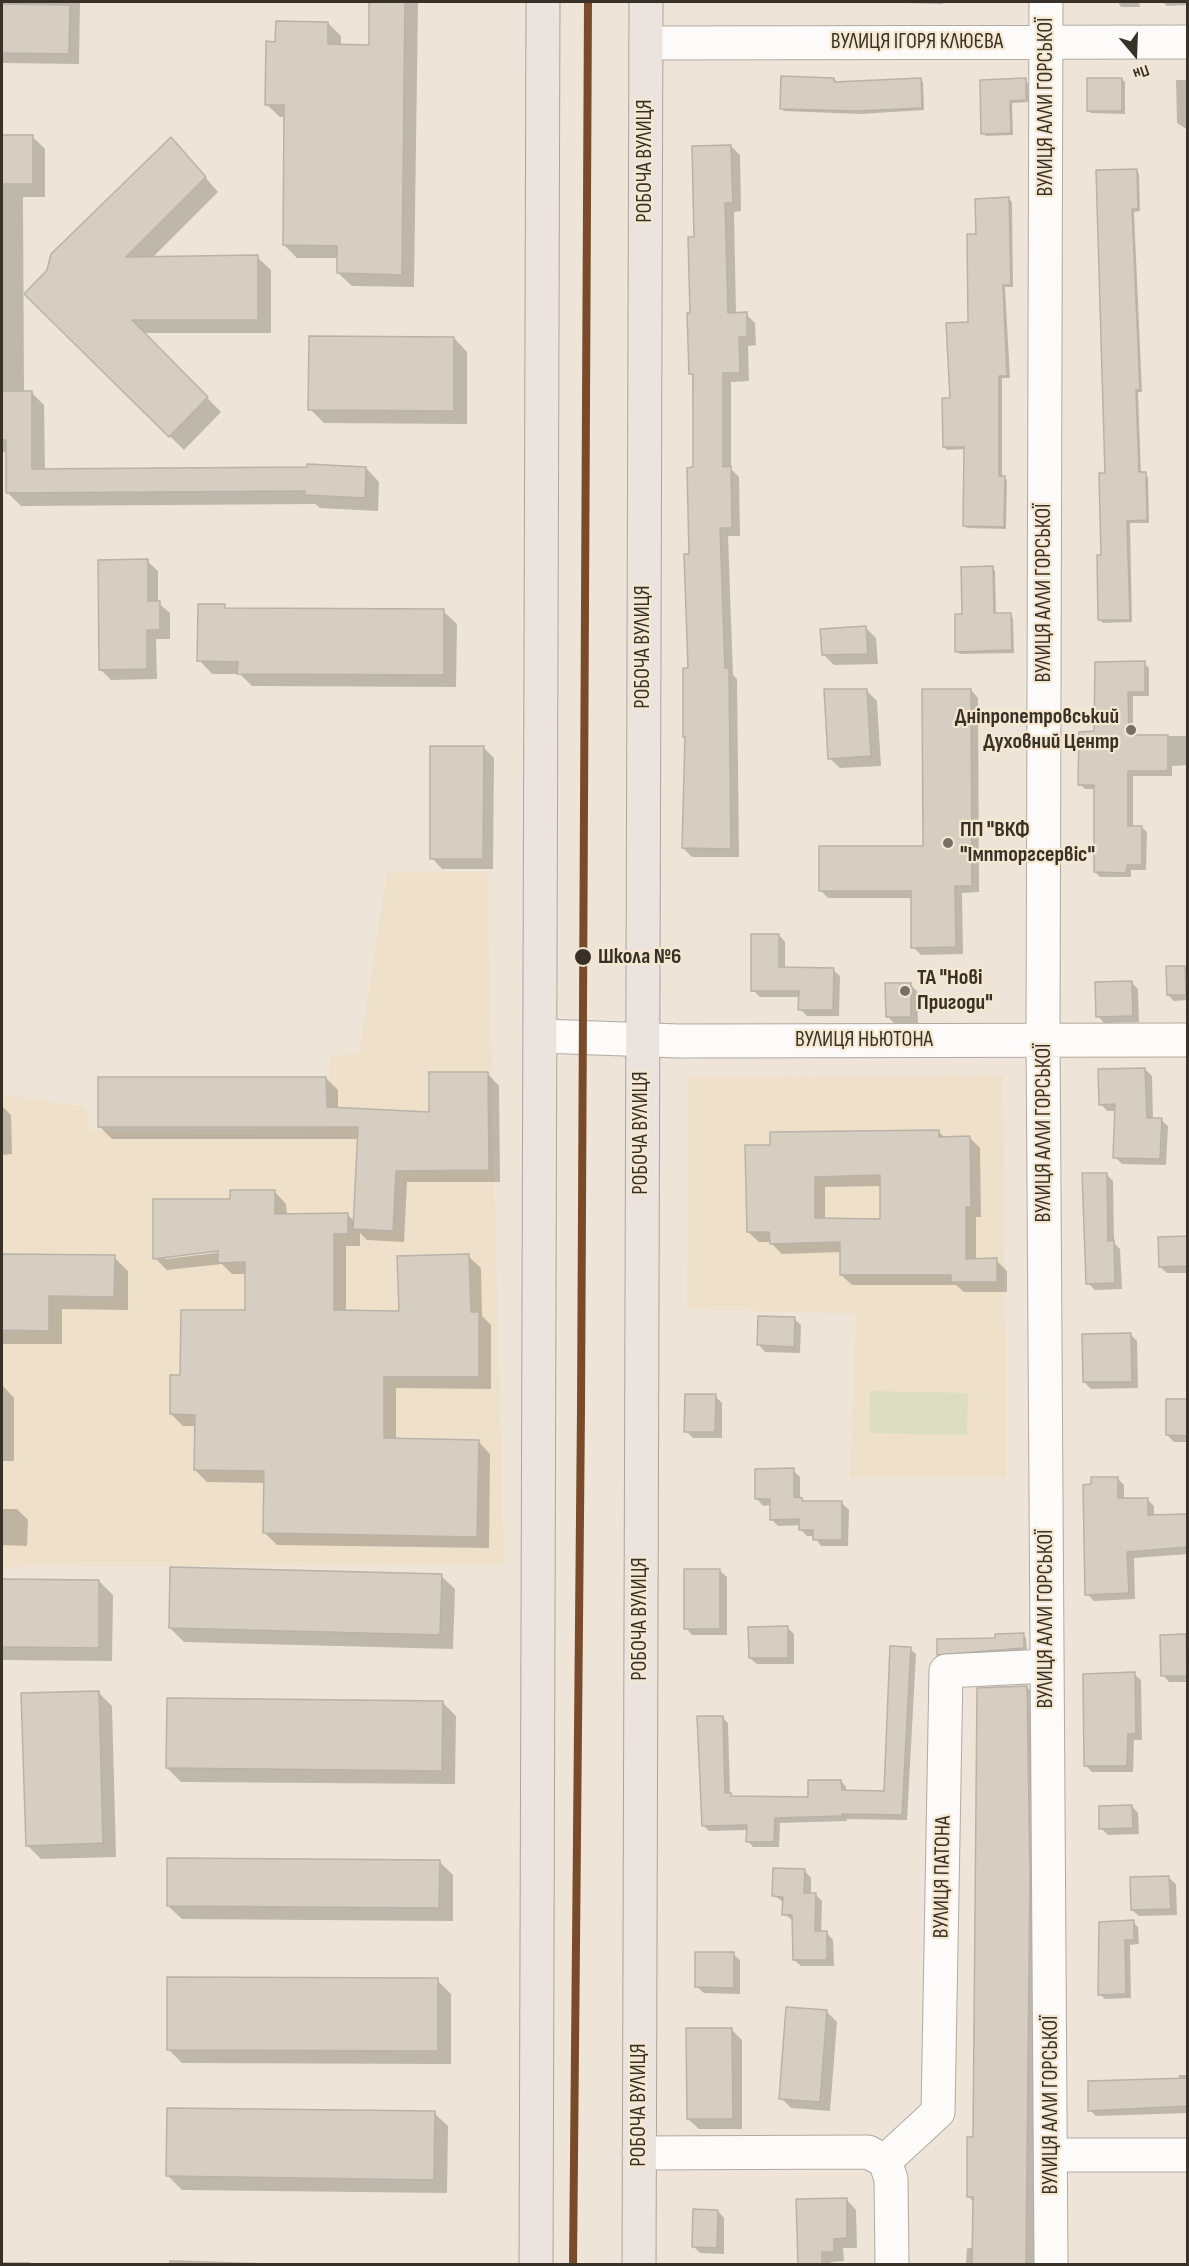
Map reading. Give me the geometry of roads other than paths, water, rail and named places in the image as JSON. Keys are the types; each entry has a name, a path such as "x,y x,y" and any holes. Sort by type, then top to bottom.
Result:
{"main road":[{"path":"536,2265 543,2"},
{"name":"РОБОЧА ВУЛИЦЯ","path":"639,2265 646,2"}],"street":[{"name":"ВУЛИЦЯ АЛЛИ ГОРСЬКОЇ","path":"1046,2 1043,1040 1046,1666 1053,2155 1052,2265"},
{"name":"ВУЛИЦЯ ІГОРЯ КЛЮЄВА","path":"645,43 1188,42"},
{"name":"ВУЛИЦЯ НЬЮТОНА","path":"541,1036 641,1040 1188,1040"},
{"name":"ВУЛИЦЯ ПАТОНА","path":"885,2161 938,2112 946,1671 1046,1666"},
{"path":"639,2153 868,2152 885,2161 891,2180 892,2265"},
{"path":"1053,2155 1188,2156"}],"place":[{"name":"Дніпропетровський Духовний Центр","path":"1131,730"},
{"name":"ПП \"ВКФ \"Імпторгсервіс\"","path":"948,843"},
{"name":"Школа №6","path":"583,957"},
{"name":"ТА \"Нові Пригоди\"","path":"905,991"}]}
